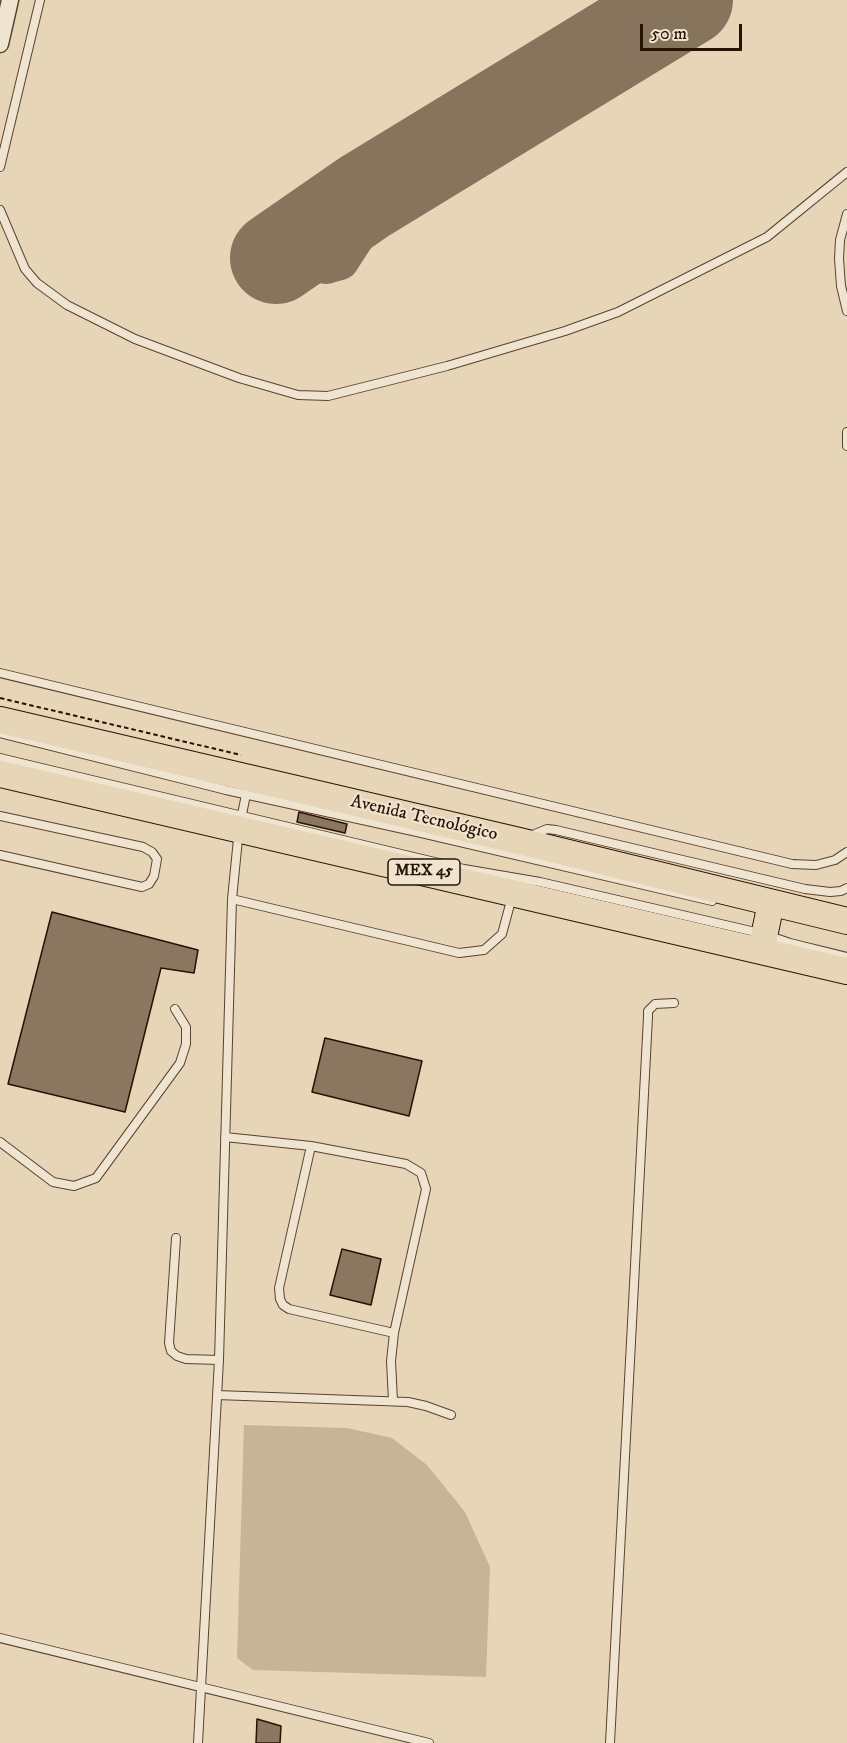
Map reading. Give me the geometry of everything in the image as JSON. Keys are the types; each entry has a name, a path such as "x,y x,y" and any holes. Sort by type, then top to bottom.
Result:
{"main road":[{"name":"Avenida Tecnológico","path":"0,720 247,786 519,841 767,922 847,971"},
{"name":"Avenida Tecnológico","path":"0,774 240,822 513,893 767,922 847,921"}],"street":[{"path":"0,44 10,0"}],"lane":[{"path":"0,167 40,0"},
{"path":"0,210 25,269 37,284 67,305 135,339 239,378 298,395 328,396 447,366 565,331 618,312 767,237 847,172"},
{"path":"847,214 838,259 847,311"},
{"path":"847,432 847,446"},
{"path":"0,673 792,864 816,865 835,860 847,852"},
{"path":"0,734 247,786 417,832 723,904"},
{"path":"0,758 240,822 464,869 767,922 790,943 847,957"},
{"path":"198,1743 219,1360 232,898 240,822 247,786"},
{"path":"0,816 143,847 152,852 157,859 150,884 142,887 0,855"},
{"path":"519,841 547,829 805,889 830,892 847,888"},
{"path":"232,898 459,953 484,950 502,934 513,893"},
{"path":"609,1743 648,1011 655,1004 674,1003"},
{"path":"0,1142 53,1182 74,1186 96,1178 180,1063 186,1044 186,1028 175,1009"},
{"path":"225,1137 311,1146 406,1164 421,1173 426,1189 394,1333 391,1361 393,1401"},
{"path":"311,1146 279,1288 280,1299 289,1309 394,1333"},
{"path":"176,1238 168,1343 171,1351 186,1359 219,1360"},
{"path":"217,1395 393,1401 426,1406 451,1415"},
{"path":"0,1638 429,1743"}],"shaded area":[{"path":"244,1425 347,1428 392,1438 427,1465 465,1512 490,1567 486,1677 253,1670 237,1658"}],"building":[{"path":"299,812 347,824 345,833 297,822"},
{"path":"52,912 198,950 194,973 161,968 125,1112 8,1084"},
{"path":"325,1038 422,1061 409,1116 312,1092"},
{"path":"342,1249 381,1259 371,1305 330,1295"},
{"path":"257,1719 281,1726 280,1743 256,1743"}],"taxiway":[{"path":"364,197 318,200 305,206 295,217 291,232 299,253 304,258 318,264 326,265 340,261 393,179"}],"runway":[{"path":"276,258 364,197 687,0"}]}
